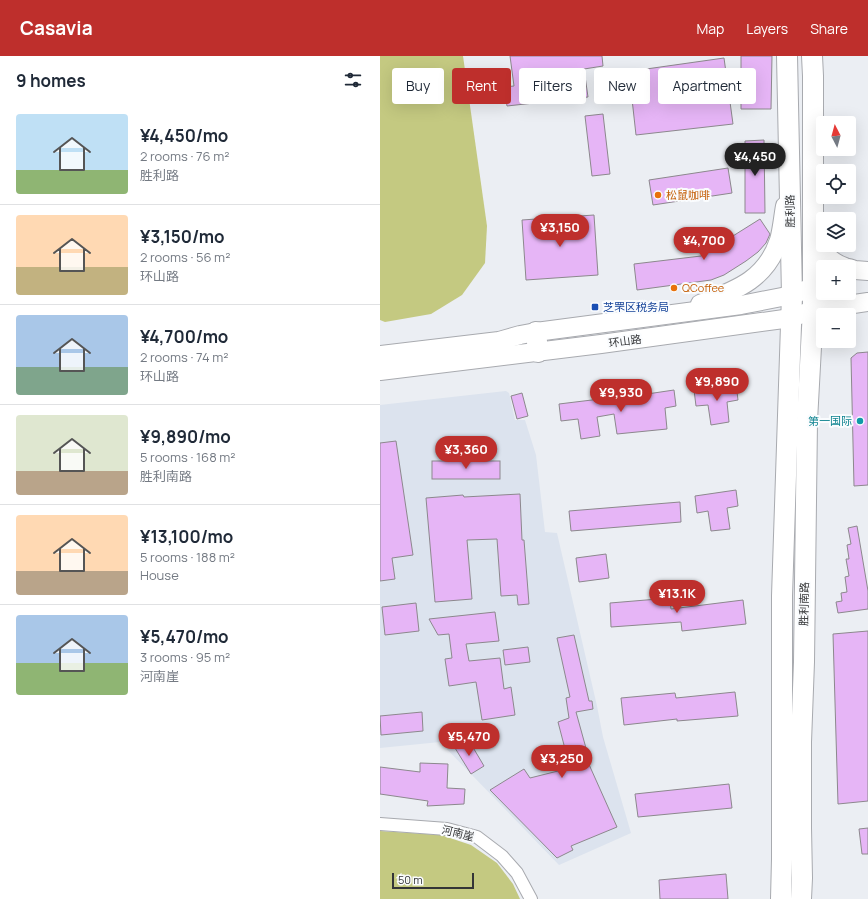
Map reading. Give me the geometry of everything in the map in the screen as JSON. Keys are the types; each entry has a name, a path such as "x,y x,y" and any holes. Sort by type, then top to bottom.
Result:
{"main road":[{"name":"胜利路","path":"788,56 792,295 791,318"},
{"name":"胜利路","path":"812,56 813,217 816,260"},
{"path":"657,316 698,305 732,291 757,275 771,259 779,239 790,180"},
{"path":"813,217 817,237 822,249 832,260"},
{"path":"856,270 868,271"},
{"path":"856,281 868,280"},
{"name":"环山路","path":"380,355 500,341 536,332 741,305 792,295 816,287"},
{"name":"胜利路","path":"813,310 816,296"},
{"name":"环山路","path":"380,371 538,352 791,318 813,310 868,302"},
{"name":"胜利南路","path":"801,899 801,742 804,662 807,421 813,310"},
{"name":"胜利南路","path":"781,899 782,596 791,318"},
{"path":"536,332 538,352"}],"street":[{"name":"河南崖","path":"380,824 447,829 477,837 502,856 517,873 531,899"}],"shaded area":[{"path":"506,391 509,393 515,420 525,420 536,455 545,532 557,533 603,737 631,833 559,865 440,742 380,748 380,405"}],"green space":[{"path":"380,56 463,56 465,68 452,68 452,104 470,104 487,226 485,263 462,295 431,314 385,322 380,320"},
{"path":"380,831 441,835 471,845 497,863 513,884 520,899 380,899"}],"building":[{"path":"510,56 602,56 603,66 586,69 519,68 519,104 525,104 507,106 507,104 511,104 511,86 514,86"},
{"path":"741,56 772,56 771,109 741,109 741,104 756,104 756,68 741,68"},
{"path":"724,58 725,68 658,68 658,104 730,104 733,124 636,135 633,104 650,104 650,68"},
{"path":"586,83 588,97 586,97"},
{"path":"603,114 610,174 592,176 585,116"},
{"path":"764,140 765,213 745,213 745,141"},
{"path":"728,168 732,193 653,205 649,180"},
{"path":"594,215 598,275 526,280 522,220"},
{"path":"760,219 770,234 766,243 758,252 724,275 711,280 637,290 634,264 701,256"},
{"name":"第一国际","path":"868,352 868,485 854,486 851,358 857,353"},
{"path":"736,384 738,400 727,402 729,422 711,425 708,405 696,406 694,390"},
{"path":"674,390 676,406 665,408 667,429 617,434 614,414 597,417 600,436 581,439 578,419 561,421 559,404 627,397"},
{"path":"522,393 528,416 517,419 511,396"},
{"path":"396,441 413,555 392,558 395,579 380,581 380,443"},
{"path":"432,461 500,461 500,479 432,479"},
{"path":"736,490 738,506 727,508 730,529 711,531 708,511 697,513 695,496"},
{"path":"520,494 522,540 524,540 529,604 518,605 517,595 501,596 497,539 467,540 472,599 435,602 426,498 463,495 464,497"},
{"path":"680,502 681,522 571,531 569,511"},
{"path":"857,526 868,591 868,609 838,613 836,602 842,601 841,593 847,592 845,577 849,576 846,559 849,559 847,545 851,544 848,528"},
{"path":"606,554 609,578 579,582 576,558"},
{"path":"670,598 671,609 743,600 746,624 682,631 681,622 611,627 610,603"},
{"path":"416,603 419,631 385,635 382,607"},
{"path":"495,612 499,641 466,644 469,661 500,658 504,689 511,687 515,715 482,720 476,682 449,686 445,659 452,658 449,634 438,635 429,619"},
{"path":"868,631 868,801 838,804 833,634"},
{"path":"574,635 589,701 592,701 593,709 576,712 589,759 587,760 617,827 571,846 573,850 557,858 490,790 524,769 530,778 570,768 558,722 569,718 566,698 570,697 557,638"},
{"path":"528,647 530,662 505,665 503,650"},
{"path":"735,692 738,716 677,721 677,719 624,725 621,698 675,693 676,698"},
{"path":"422,712 423,731 381,735 380,716"},
{"path":"468,739 484,766 471,774 455,748"},
{"path":"420,763 448,764 447,788 465,789 464,804 427,806 428,801 380,794 380,767 420,772"},
{"path":"729,784 732,808 638,817 635,794"},
{"path":"868,828 868,854 862,854 859,829"},
{"path":"726,874 728,899 660,899 659,880"}],"place":[{"name":"松鼠咖啡","path":"658,195"},
{"name":"QCoffee","path":"674,288"},
{"name":"芝罘区税务局","path":"595,307"},
{"name":"第一国际","path":"860,421"}]}
